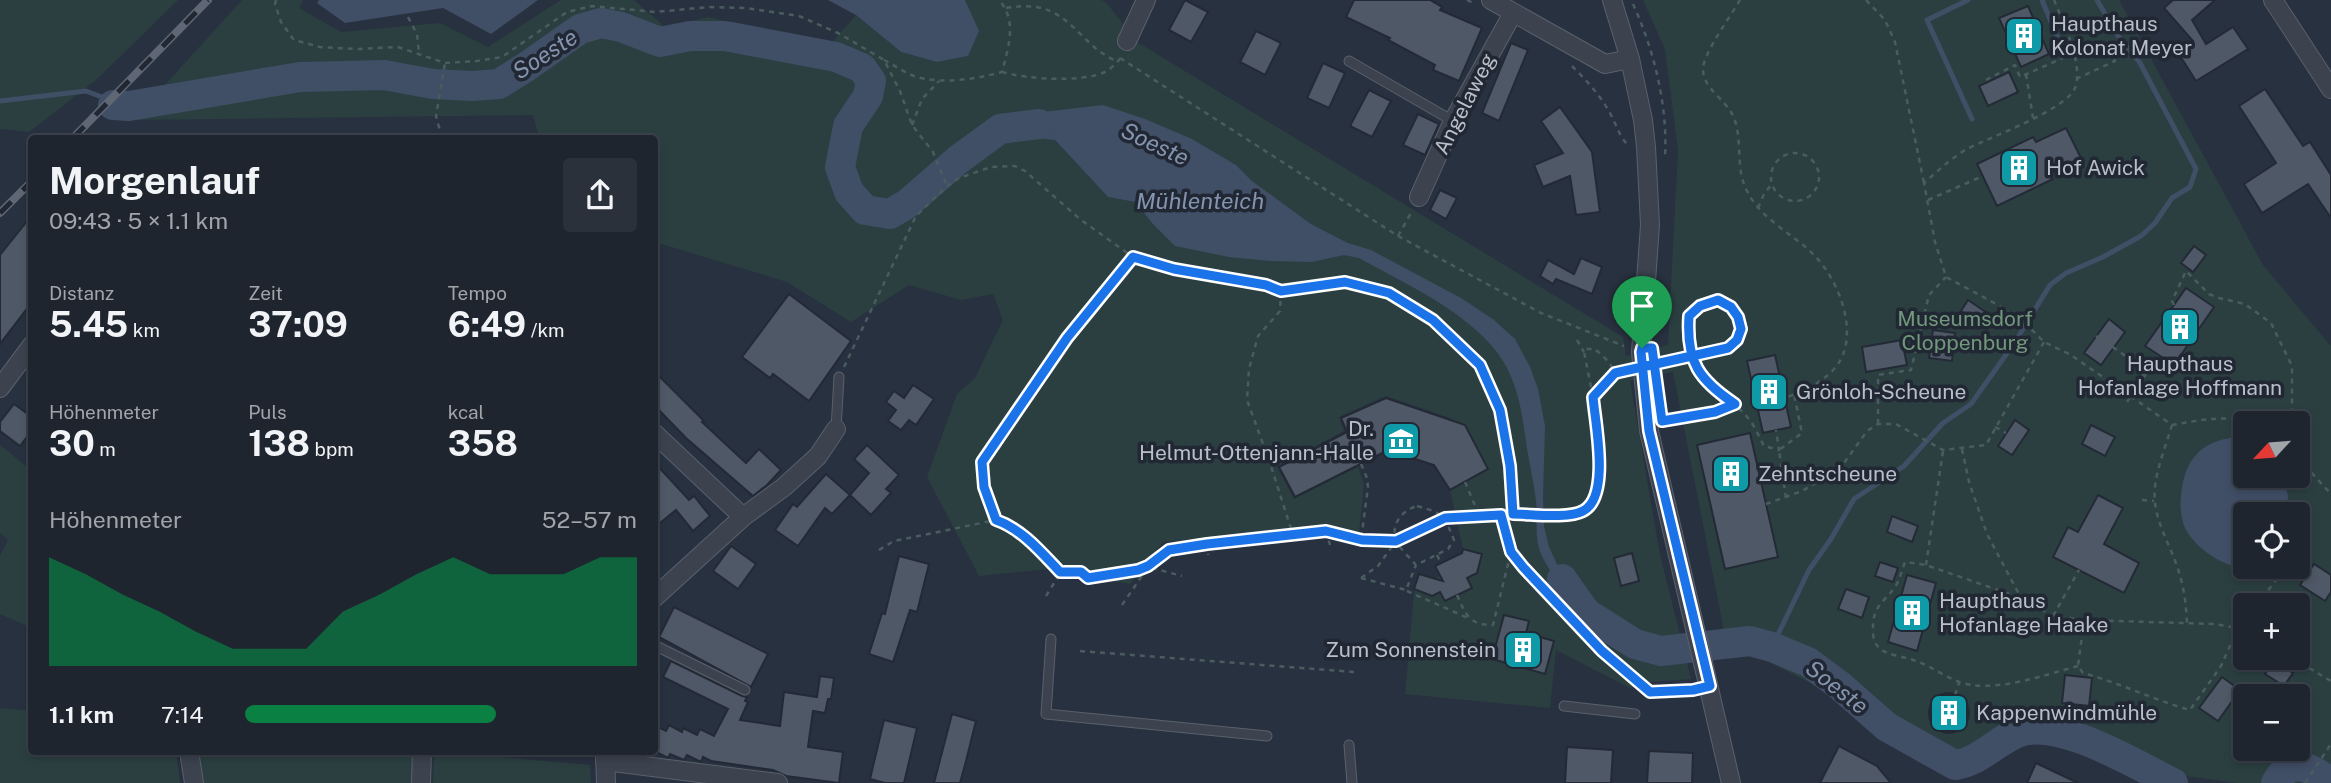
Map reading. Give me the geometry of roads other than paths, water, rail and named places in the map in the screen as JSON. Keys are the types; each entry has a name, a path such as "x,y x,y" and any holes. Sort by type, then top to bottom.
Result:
{"street":[{"path":"1124,50 1146,0"},
{"path":"1491,0 1605,64 1630,59"},
{"path":"1612,0 1630,59 1646,147 1650,225 1642,348 1649,431 1699,636 1731,783"},
{"path":"2273,0 2331,89"},
{"name":"Angelaweg","path":"1419,197 1453,121 1513,13"},
{"path":"0,388 28,350"},
{"path":"658,593 743,517 784,487 818,456 836,429"},
{"path":"658,437 743,517"},
{"path":"190,755 194,783"},
{"path":"421,783 422,755"},
{"path":"606,783 605,756 779,783"}],"lane":[{"path":"1349,61 1453,121"},
{"path":"836,429 839,377"},
{"path":"1051,639 1046,714 1266,736"},
{"path":"658,647 745,690"},
{"path":"1564,706 1635,714"},
{"path":"1349,744 1352,783"}],"water":[{"path":"319,0 538,0 491,34 443,8 345,23 317,3"},
{"path":"828,0 965,0 979,31 968,56 937,62 901,52 856,15"},
{"name":"Mühlenteich","path":"1103,105 1192,139 1236,165 1252,181 1311,224 1348,243 1371,250 1461,298 1494,320 1515,339 1538,389 1545,426 1543,497 1544,526 1549,547 1561,573 1586,613 1561,585 1541,554 1537,535 1537,508 1521,408 1513,381 1491,345 1446,307 1359,258 1344,255 1312,262 1271,261 1229,257 1175,246 1135,202 1108,197 1055,140 1003,135 1000,129 1000,123 1034,113"},
{"path":"2233,438 2233,488 2285,488 2288,495 2288,502 2233,502 2233,566 2219,560 2196,543 2185,528 2181,508 2183,483 2191,462 2204,447"}],"waterway":[{"path":"1968,0 1927,20 1972,119"},
{"path":"2042,0 2059,41"},
{"path":"1772,647 1809,570 1854,499 1904,466 1943,423 1971,404 2015,342 2050,285 2066,273 2141,236 2155,223 2172,198 2190,187 2196,169 2140,63 2116,33 2097,0"},
{"name":"Soeste","path":"113,105 129,106 300,77 384,75 433,84 499,84 580,29 601,23 621,27 660,42 690,36 725,36 836,57 862,68 871,81 868,96 848,126 840,167 849,192 865,210 890,214 907,204 959,159 1000,129 1039,124"},
{"name":"Soeste","path":"0,101 86,91 102,97"},
{"name":"Soeste","path":"1562,579 1586,613 1635,644 1661,651 1750,641 1808,662 1887,727 1955,765 1972,760 2017,733 2053,731 2096,745 2173,783"},
{"name":"Soeste","path":"2276,783 2282,774 2295,767 2309,769 2331,782"}],"railway":[{"path":"76,135 208,0"},
{"path":"0,213 28,185"}],"place":[{"name":"Haupthaus Kolonat Meyer","path":"2024,36"},
{"name":"Hof Awick","path":"2019,168"},
{"name":"Haupthaus Hofanlage Hoffmann","path":"2180,327"},
{"name":"Grönloh-Scheune","path":"1769,392"},
{"name":"Dr. Helmut-Ottenjann-Halle","path":"1401,441"},
{"name":"Zehntscheune","path":"1731,474"},
{"name":"Haupthaus Hofanlage Haake","path":"1912,613"},
{"name":"Zum Sonnenstein","path":"1523,650"},
{"name":"Kappenwindmühle","path":"1949,713"}],"park label":[{"name":"Museumsdorf Cloppenburg","path":"1965,331"}]}
